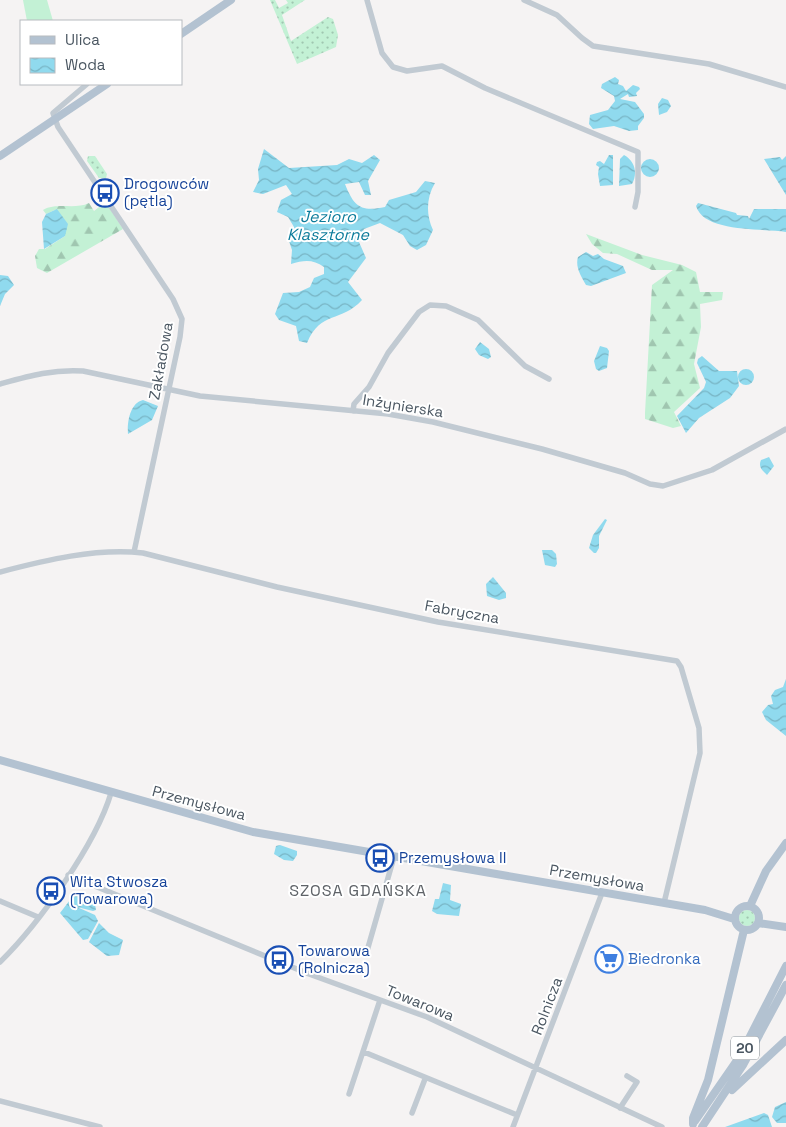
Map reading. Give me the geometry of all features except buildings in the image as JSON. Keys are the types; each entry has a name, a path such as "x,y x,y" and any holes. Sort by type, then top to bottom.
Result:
{"main road":[{"path":"182,33 231,0"},
{"path":"0,156 106,85"},
{"name":"Przemysłowa","path":"0,760 253,832 735,915"},
{"path":"750,906 766,871 786,844"},
{"path":"744,906 750,906 757,910 759,920 754,928 744,930 736,925 735,915 744,906"},
{"path":"759,920 786,922"},
{"path":"759,920 786,927"},
{"path":"692,1125 708,1080 744,930"},
{"name":"20","path":"692,1125 740,1056 786,966"},
{"name":"20","path":"702,1127 762,1034 786,986"},
{"path":"723,1097 786,1040"}],"street":[{"path":"367,0 382,54 393,67 407,71 442,66 485,88 523,102 638,152 638,192 635,207"},
{"path":"524,0 557,14 593,46 690,60 786,87"},
{"path":"55,119 53,113 86,85"},
{"name":"Zakładowa","path":"55,119 58,127 173,299 180,313 182,329 134,552"},
{"path":"353,411 354,404 369,387 388,353 419,312 430,305 446,306 478,320 525,366 549,378"},
{"name":"Inżynierska","path":"0,384 48,371 68,370 200,396 353,411 433,422 542,449 620,472 650,484 663,486 712,470 786,429"},
{"name":"Fabryczna","path":"0,572 59,557 134,552 438,622 677,661 681,667 699,728 700,753 664,903"},
{"path":"0,962 17,945 68,875 99,824 111,793"},
{"path":"367,951 394,857"},
{"name":"Towarowa","path":"68,875 212,936 426,1017 662,1127"},
{"name":"Rolnicza","path":"513,1127 602,893"},
{"path":"0,900 38,917"},
{"path":"349,1094 380,1000"},
{"path":"364,1052 517,1115"},
{"path":"620,1108 637,1082 627,1076"},
{"path":"412,1113 425,1078"},
{"path":"0,1101 100,1127"}],"green space":[{"path":"23,0 47,0 53,20 27,20"},
{"path":"270,0 275,0 279,8 288,3 286,0 305,0 282,15 291,41 328,17 333,19 338,35 336,47 297,64"},
{"path":"88,156 95,156 107,174 106,178 99,178 87,161"},
{"path":"89,203 94,211 103,204 108,206 123,229 47,273 37,268 35,256 39,249 45,249 65,236 57,209 46,214 43,210"},
{"path":"586,234 642,255 682,265 696,272 700,292 723,292 722,300 700,304 701,327 694,364 700,388 674,412 681,426 673,428 645,419 652,285 673,270 652,270 617,254 603,253 592,244"},
{"path":"747,910 753,912 755,918 753,924 747,926 741,924 739,918 741,912"}],"water":[{"path":"615,77 619,80 618,84 623,86 626,91 633,85 640,89 636,93 637,96 629,97 628,94 620,99 635,102 644,114 638,130 629,131 614,126 593,129 589,124 590,115 608,110 615,101 614,96 601,88 602,84"},
{"path":"662,98 668,100 671,106 667,112 659,115 658,104"},
{"name":"Jezioro Klasztorne","path":"264,149 289,168 337,165 349,159 362,163 374,155 380,160 368,181 371,195 365,195 359,182 345,184 355,203 364,208 385,207 389,200 416,192 425,181 435,183 428,206 433,230 426,245 417,250 410,246 403,235 380,223 364,229 359,242 366,258 348,282 362,300 347,312 325,321 313,333 307,343 299,341 296,326 279,320 275,314 283,293 299,292 310,287 314,278 324,274 324,267 308,261 291,264 292,250 289,241 294,227 288,217 277,212 281,200 292,194 286,185 263,194 253,192 259,180 258,169"},
{"path":"609,155 613,155 613,185 600,186 599,167 596,165 600,161 604,164"},
{"path":"624,155 633,164 635,176 632,184 619,186 620,159"},
{"path":"786,156 786,195 764,159 780,157 782,160"},
{"path":"650,159 656,162 659,168 656,174 650,177 644,174 641,168 644,162"},
{"path":"698,203 736,213 737,215 748,216 749,219 754,209 786,209 786,232 735,228 722,225 710,221 701,215 696,206"},
{"path":"57,209 68,224 65,236 44,249 42,222 46,214"},
{"path":"586,252 593,256 598,254 604,259 623,266 626,273 591,286 586,285 579,271 577,261 578,257"},
{"path":"0,275 8,276 14,285 5,294 0,306"},
{"path":"480,342 489,349 491,357 488,359 479,355 475,349"},
{"path":"600,346 607,348 609,351 607,368 599,371 596,369 594,361"},
{"path":"702,356 719,371 737,371 739,386 730,398 699,418 686,433 677,416 704,388 706,382 697,363 698,359"},
{"path":"746,369 752,371 754,377 752,383 746,385 740,383 738,377 740,371"},
{"path":"143,400 158,406 152,420 128,434 128,424 132,409"},
{"path":"769,457 774,466 767,475 761,468 760,462"},
{"path":"605,519 607,520 599,536 599,548 594,553 589,548 593,535"},
{"path":"542,550 552,550 556,554 557,564 555,567 545,565"},
{"path":"493,577 506,593 506,598 499,600 487,596 486,584"},
{"path":"786,679 786,736 766,720 762,712 768,705 773,704 771,696 775,690 783,687"},
{"path":"280,845 297,851 293,861 284,860 274,854 276,846"},
{"path":"443,883 451,885 450,900 461,904 459,916 437,914 432,911 435,899 439,899"},
{"path":"79,893 94,899 96,910 77,907 95,915 98,921 88,939 83,940 60,913 73,896"},
{"path":"99,923 109,933 123,940 119,955 107,956 89,942"},
{"path":"786,1102 786,1123 777,1123 772,1117 775,1107"},
{"path":"764,1113 768,1115 772,1127 725,1127"}],"place":[{"name":"Drogowców (pętla)","path":"105,193"},
{"name":"Przemysłowa II","path":"380,858"},
{"name":"Wita Stwosza (Towarowa)","path":"51,891"},
{"name":"Biedronka","path":"609,959"},
{"name":"Towarowa (Rolnicza)","path":"279,960"}],"district":[{"name":"SZOSA GDAŃSKA","path":"358,890"}]}
